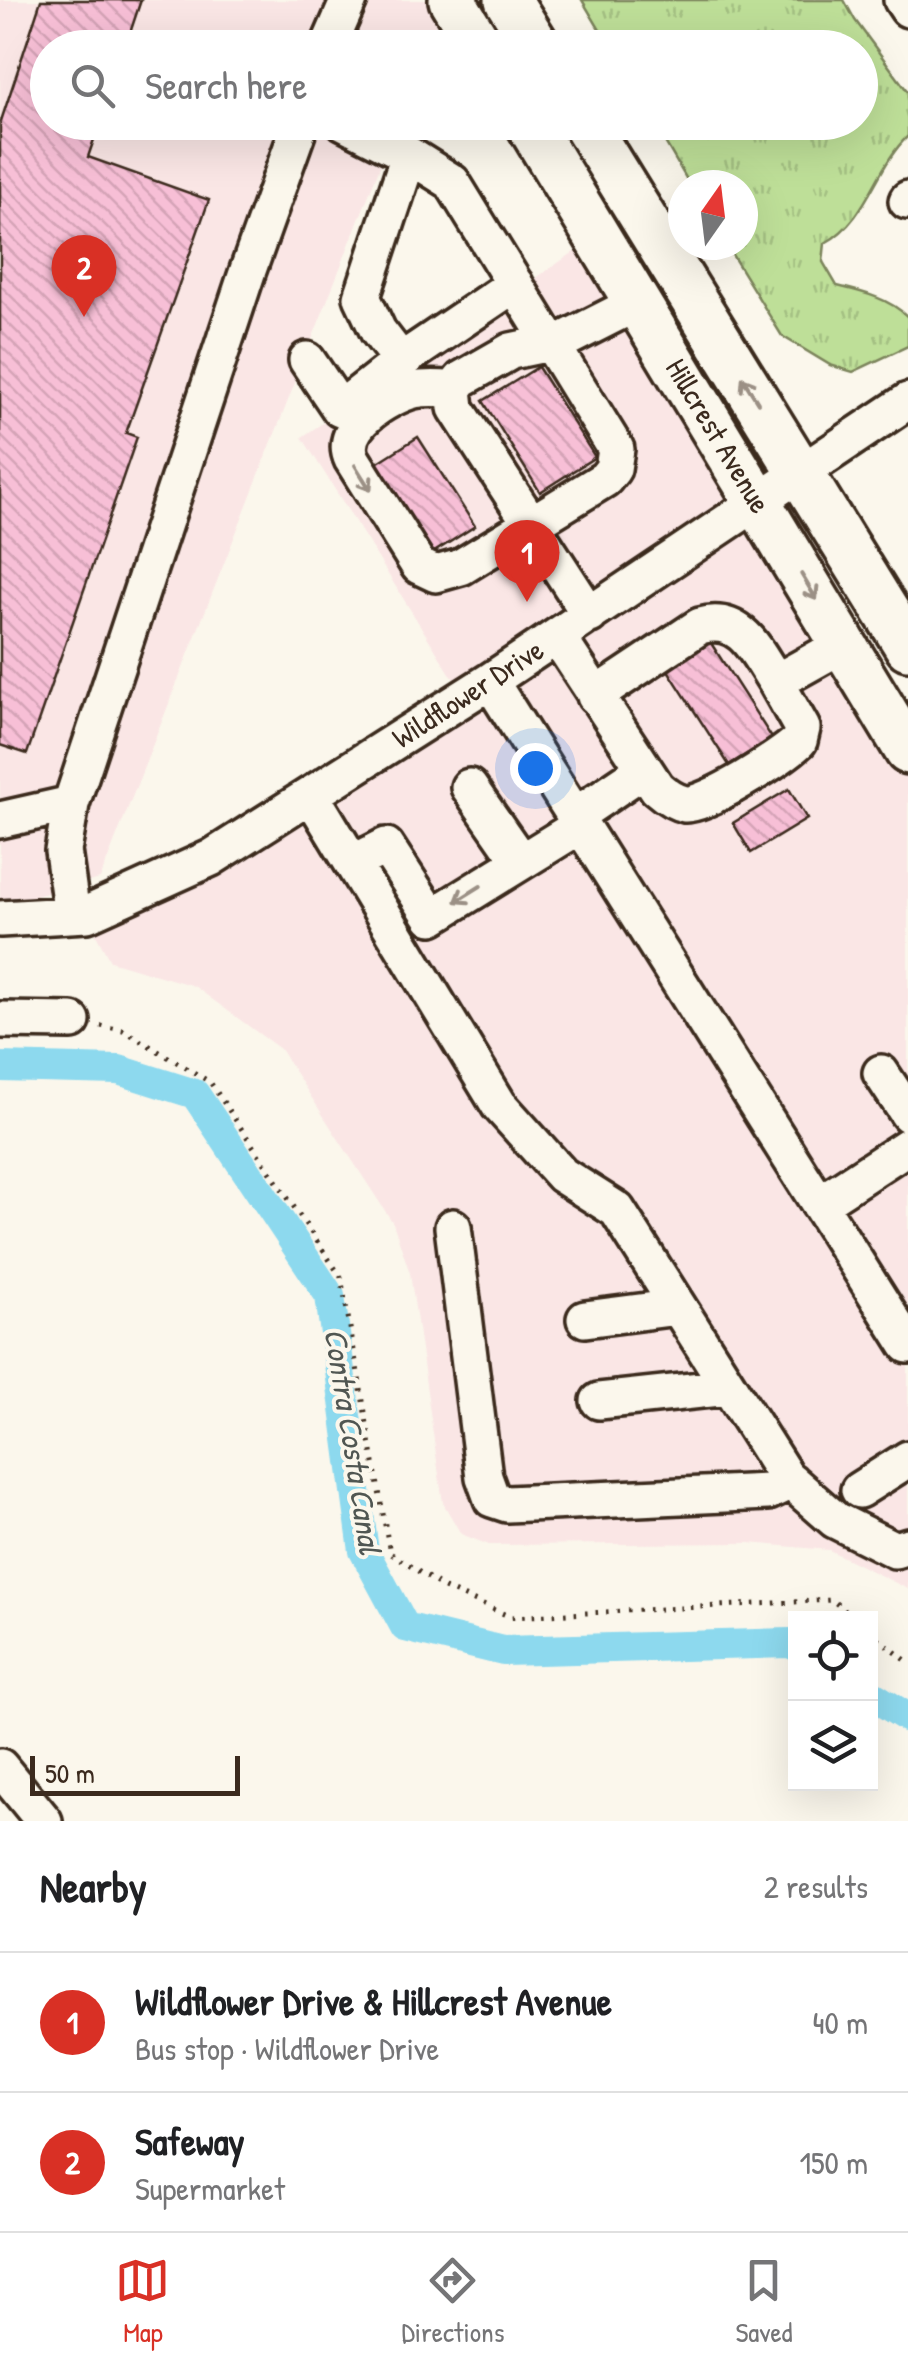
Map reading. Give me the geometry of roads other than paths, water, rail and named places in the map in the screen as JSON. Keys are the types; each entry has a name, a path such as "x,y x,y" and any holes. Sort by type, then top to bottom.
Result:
{"main road":[{"path":"452,0 470,30"},
{"path":"508,0 527,30"},
{"name":"Hillcrest Avenue","path":"539,140 908,751"},
{"name":"Hillcrest Avenue","path":"595,140 908,647"}],"street":[{"path":"336,30 350,0"},
{"path":"902,0 908,9"},
{"path":"72,914 63,850 71,804 295,140"},
{"path":"379,140 452,182 612,440 617,459 605,479 532,526 449,573 427,573 418,566 352,460 348,440 357,424 411,391 454,390"},
{"path":"401,361 378,332 362,297 409,155"},
{"path":"308,360 340,409 401,361 515,284"},
{"path":"590,615 456,408 454,390 462,378 510,351 552,344 589,330 638,303"},
{"name":"Wildflower Drive","path":"0,919 87,914 212,858 490,681 908,401"},
{"path":"557,636 595,696 643,770 668,798 696,803 792,747 801,736 802,728 776,682 736,627 712,623 700,626 595,696"},
{"path":"776,682 844,644"},
{"path":"490,681 908,1345"},
{"path":"352,863 386,846 432,917 521,862 643,770"},
{"path":"469,787 521,862"},
{"path":"311,795 499,1105 562,1175 616,1210 791,1481 835,1520 894,1550 908,1546"},
{"path":"0,820 71,804"},
{"path":"0,1020 72,1021"},
{"path":"881,1073 908,1114"},
{"path":"819,1204 908,1146"},
{"path":"452,1227 484,1477 492,1499 508,1504 768,1492 791,1481"},
{"path":"585,1319 678,1307"},
{"path":"599,1401 730,1387"},
{"path":"859,1490 908,1459"},
{"path":"0,1768 44,1821"}],"waterway":[{"name":"Contra Costa Canal","path":"0,1067 119,1070 195,1094 330,1296 364,1551 405,1627 503,1651 788,1643"},
{"name":"Contra Costa Canal","path":"878,1699 908,1718"}],"place":[{"name":"Safeway","path":"84,317"},
{"name":"Wildflower Drive & Hillcrest Avenue","path":"527,602"}]}
